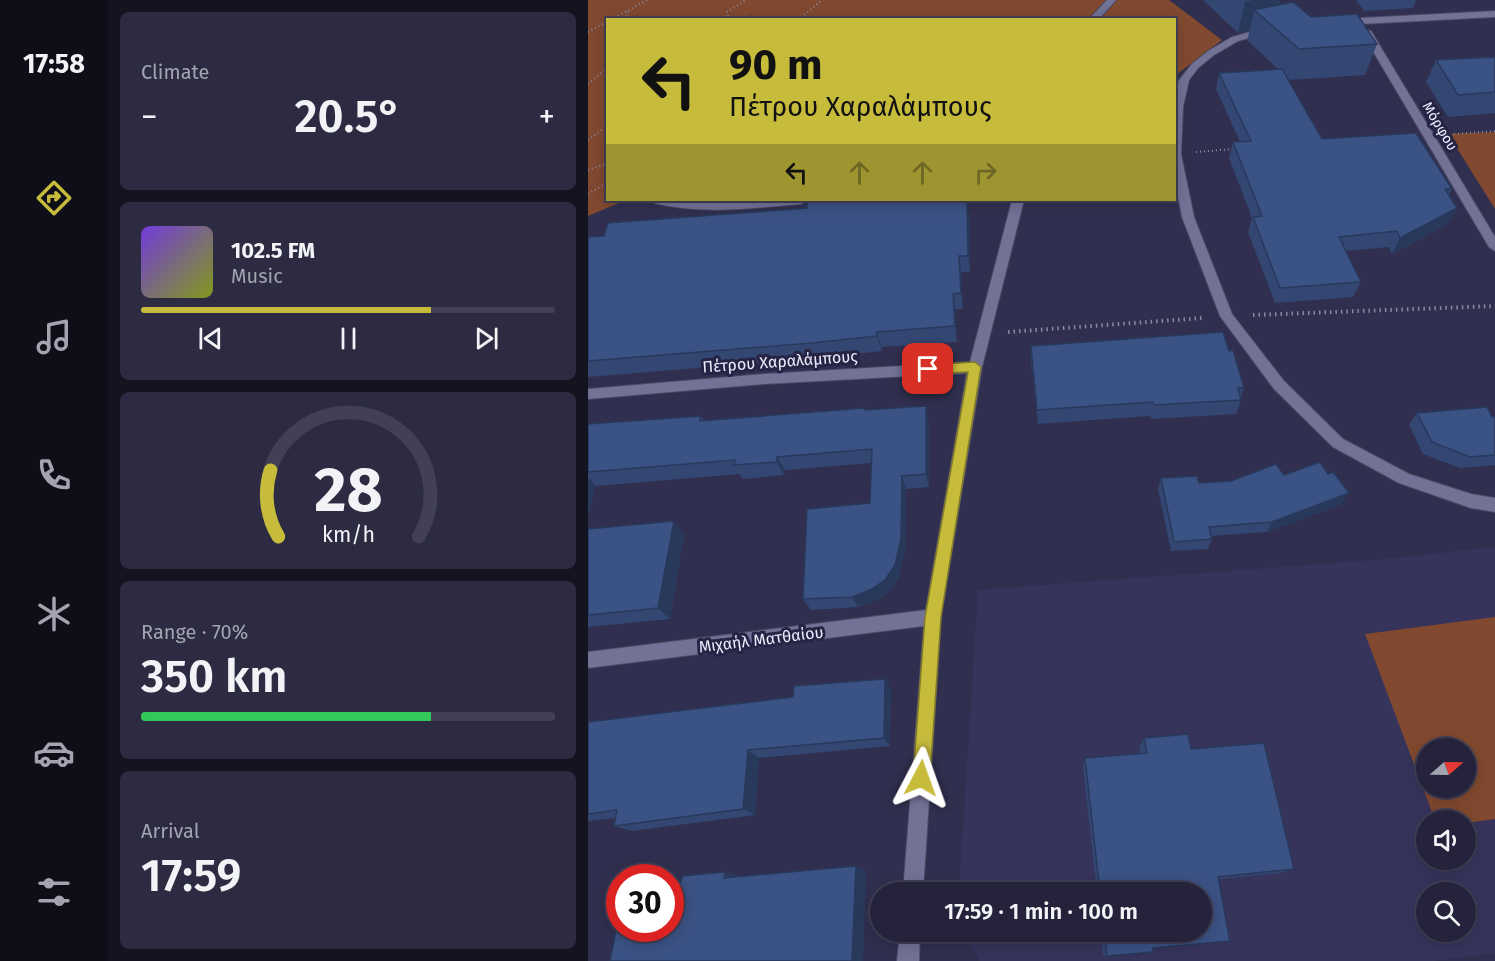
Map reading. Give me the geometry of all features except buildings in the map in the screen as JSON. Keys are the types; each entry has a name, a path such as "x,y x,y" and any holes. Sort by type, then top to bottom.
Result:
{"street":[{"path":"1094,18 1112,0"},
{"path":"1330,22 1495,14"},
{"name":"Μόρφου","path":"1359,21 1495,247"},
{"path":"1282,27 1236,39 1211,53 1195,66 1184,80 1178,107 1176,154 1188,217 1226,316 1279,385 1338,443 1404,479 1471,501 1495,505"},
{"path":"664,201 687,205 784,201"},
{"path":"914,882 933,617 975,367 1018,201"},
{"name":"Πέτρου Χαραλάμπους","path":"588,394 764,379 975,367"},
{"name":"Μιχαήλ Ματθαίου","path":"588,660 933,617"},
{"path":"908,961 909,942"}],"path":[{"path":"613,18 647,0"},
{"path":"728,18 726,12 746,0"},
{"path":"800,18 822,0"},
{"path":"626,18 629,9"},
{"path":"588,32 606,22"},
{"path":"588,84 606,69"},
{"path":"589,141 606,127"},
{"path":"1429,135 1495,131"},
{"path":"1176,154 1234,149"},
{"path":"588,170 606,164"},
{"path":"588,194 606,183"}],"shaded area":[{"path":"588,0 1169,0 1222,40 1176,75 1176,18 747,18 757,9 746,18 606,18 606,201 624,201 588,216"},
{"path":"1495,132 1495,209 1448,134"},
{"path":"1495,547 1495,953 1433,961 979,961 970,942 1212,942 1212,882 960,882 978,590 1386,559"},
{"path":"1495,617 1495,819 1476,822 1476,810 1431,810 1427,798 1476,798 1476,738 1416,738 1416,770 1365,634"}],"route":[{"path":"921,778 933,617 975,367 928,369"}]}
